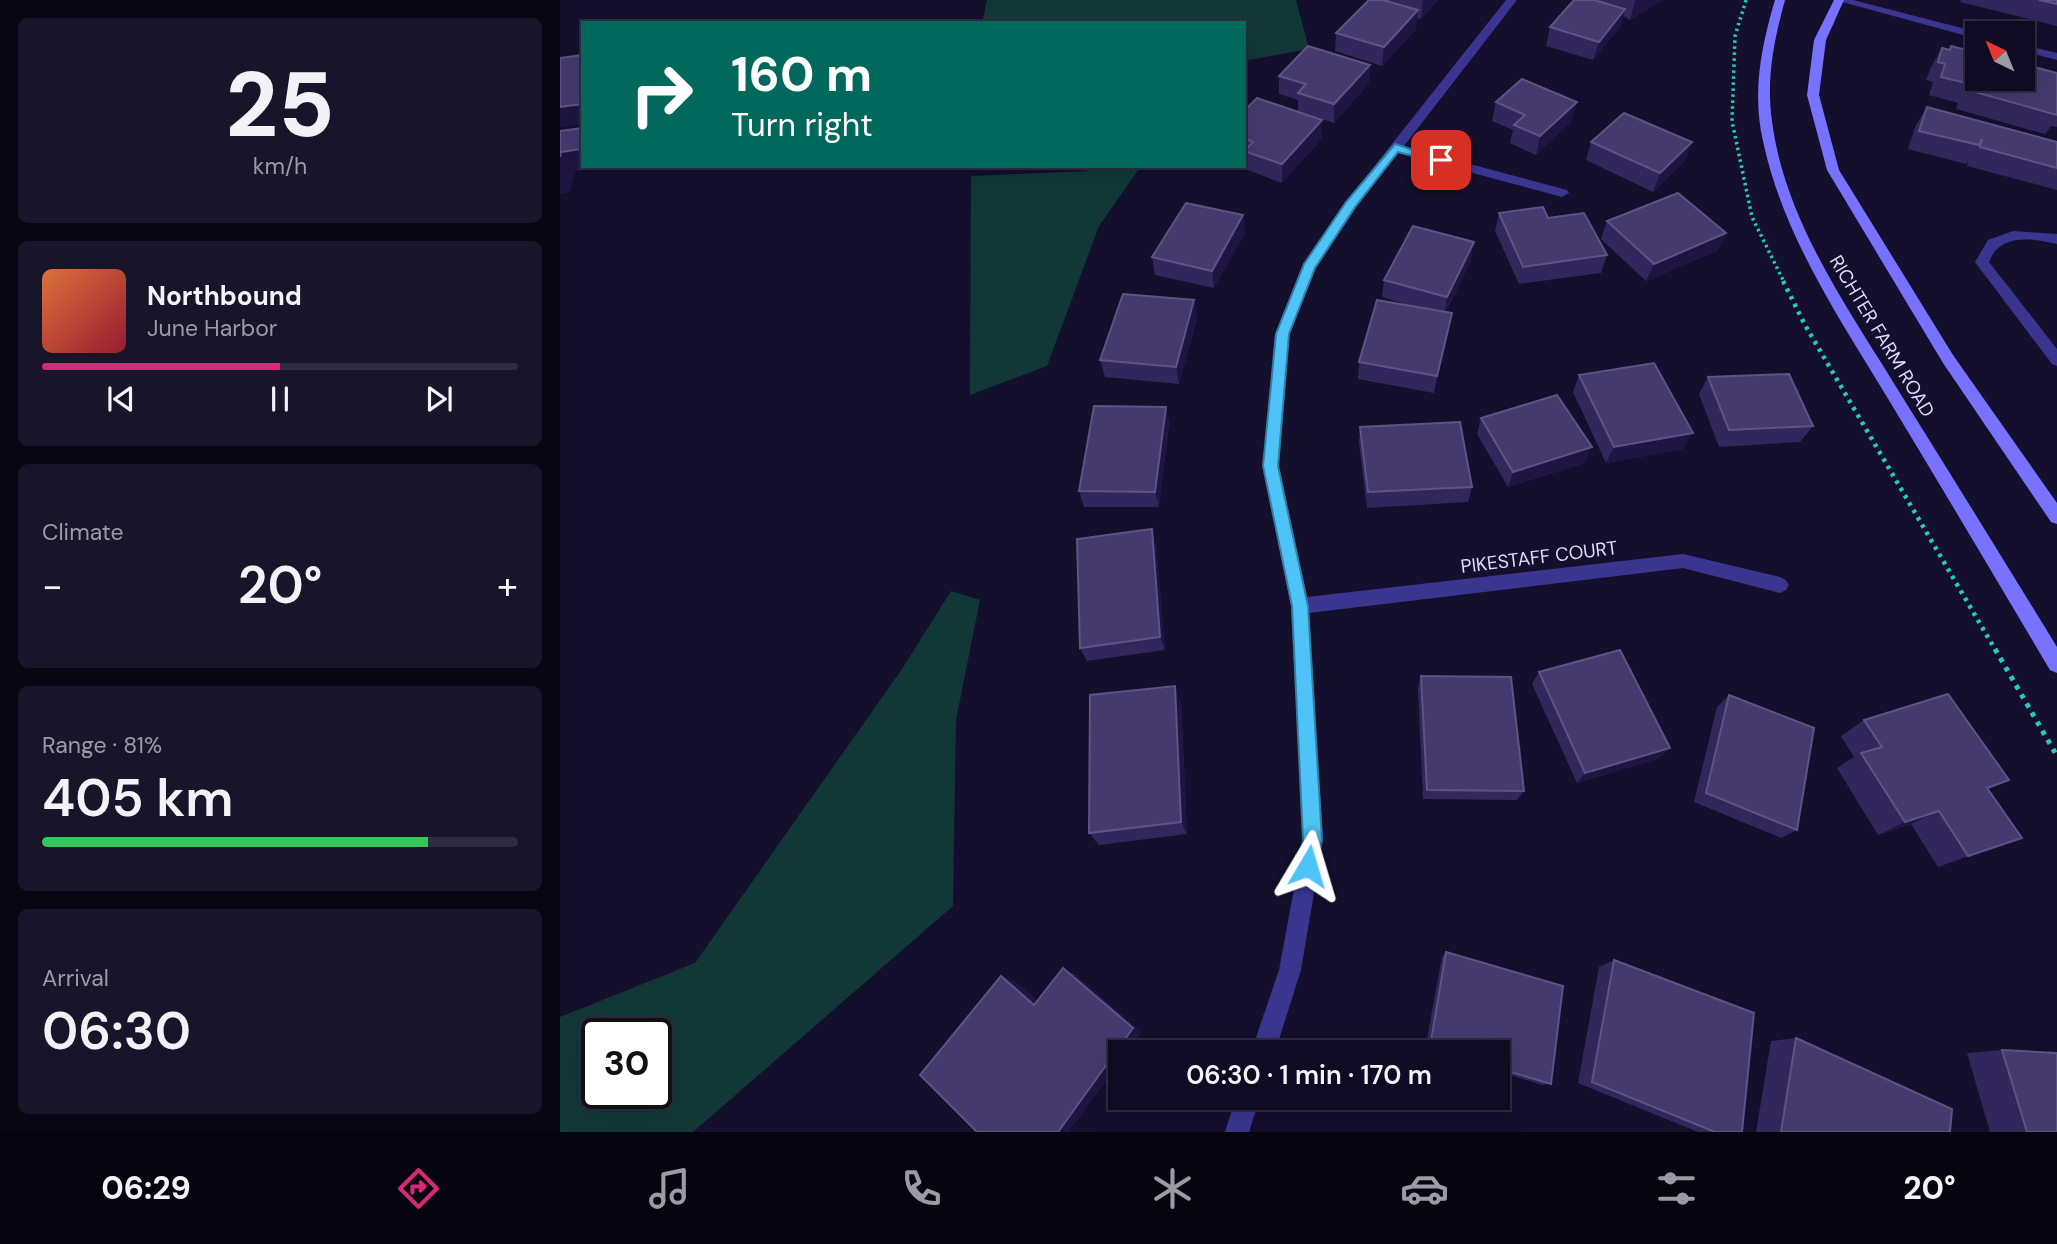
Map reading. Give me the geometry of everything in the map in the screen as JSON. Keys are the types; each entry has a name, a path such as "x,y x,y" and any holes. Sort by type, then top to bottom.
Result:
{"main road":[{"name":"RICHTER FARM ROAD","path":"1780,0 1764,53 1764,94 1769,140 1788,201 1820,272 2057,664"},
{"path":"1839,0 1820,40 1812,96 1833,170 1948,359 2057,517"}],"street":[{"path":"1267,1040 1290,970 1313,840 1300,606 1271,466 1282,334 1309,267 1350,205 1512,0"},
{"path":"1839,0 1965,33"},
{"path":"2035,51 2057,57"},
{"path":"1395,148 1562,193"},
{"path":"2057,239 2030,234 2010,237 1994,242 1984,252 1982,261 2057,359"},
{"name":"PIKESTAFF COURT","path":"1300,606 1683,561 1780,585"},
{"path":"1237,1132 1244,1110"}],"green space":[{"path":"987,0 1296,0 1309,49 1246,61 1246,21 982,21"},
{"path":"1073,168 1140,168 1099,226 1047,366 970,395 971,176 1089,171"},
{"path":"951,591 980,600 956,720 953,906 693,1132 560,1132 560,1017 695,963 902,669"}],"building":[{"path":"1369,0 1383,0 1418,10 1384,47 1336,33"},
{"path":"1574,0 1594,0 1625,9 1599,42 1550,27"},
{"path":"2039,0 2057,0 2057,4"},
{"path":"1308,46 1370,65 1334,104 1298,93 1306,84 1279,76"},
{"path":"1951,46 1965,50 1965,83 1941,77 1945,64 1938,62 1942,48 1950,50"},
{"path":"581,55 581,104 560,107 560,58"},
{"path":"2035,67 2057,73 2057,115 1972,91 2035,91"},
{"path":"1522,79 1577,102 1540,136 1514,125 1525,115 1496,102"},
{"path":"1257,98 1322,120 1282,164 1246,152 1253,142 1246,139 1246,109"},
{"path":"1927,107 2057,142 2057,168 1980,147 1982,139 1979,145 1919,131"},
{"path":"1624,113 1692,142 1660,173 1591,142"},
{"path":"581,128 581,149 561,152 560,157 560,131"},
{"path":"1678,193 1726,233 1654,264 1607,221"},
{"path":"1186,203 1243,215 1212,271 1152,257"},
{"path":"1543,207 1548,218 1584,213 1607,255 1523,267 1499,213"},
{"path":"1413,226 1474,242 1447,297 1384,280"},
{"path":"1123,294 1194,300 1176,367 1100,360"},
{"path":"1377,300 1452,313 1437,376 1359,362"},
{"path":"1654,363 1693,433 1614,447 1579,375"},
{"path":"1789,374 1813,426 1729,430 1708,377"},
{"path":"1557,395 1592,447 1513,472 1481,418"},
{"path":"1094,406 1166,407 1155,492 1079,491"},
{"path":"1460,422 1472,487 1368,492 1360,427"},
{"path":"1152,529 1160,637 1080,648 1077,539"},
{"path":"1620,650 1670,748 1585,773 1539,672"},
{"path":"1421,676 1511,677 1524,791 1427,790"},
{"path":"1175,686 1181,822 1089,833 1090,695"},
{"path":"1948,694 2009,780 1987,788 2022,838 1968,856 1939,811 1905,822 1861,753 1882,747 1864,720"},
{"path":"1729,695 1814,728 1797,830 1706,793"},
{"path":"1446,952 1563,986 1551,1084 1510,1072 1510,1040 1431,1040"},
{"path":"1614,960 1754,1013 1742,1132 1715,1132 1592,1082"},
{"path":"1063,968 1133,1028 1124,1040 1108,1040 1108,1063 1058,1132 977,1132 920,1075 1001,976 1034,1005"},
{"path":"1796,1038 1952,1109 1950,1132 1781,1132"},
{"path":"2002,1050 2057,1053 2057,1132 2027,1132"}],"route":[{"path":"1308,866 1313,840 1300,606 1271,466 1282,334 1309,267 1350,205 1395,148 1441,160"}]}
